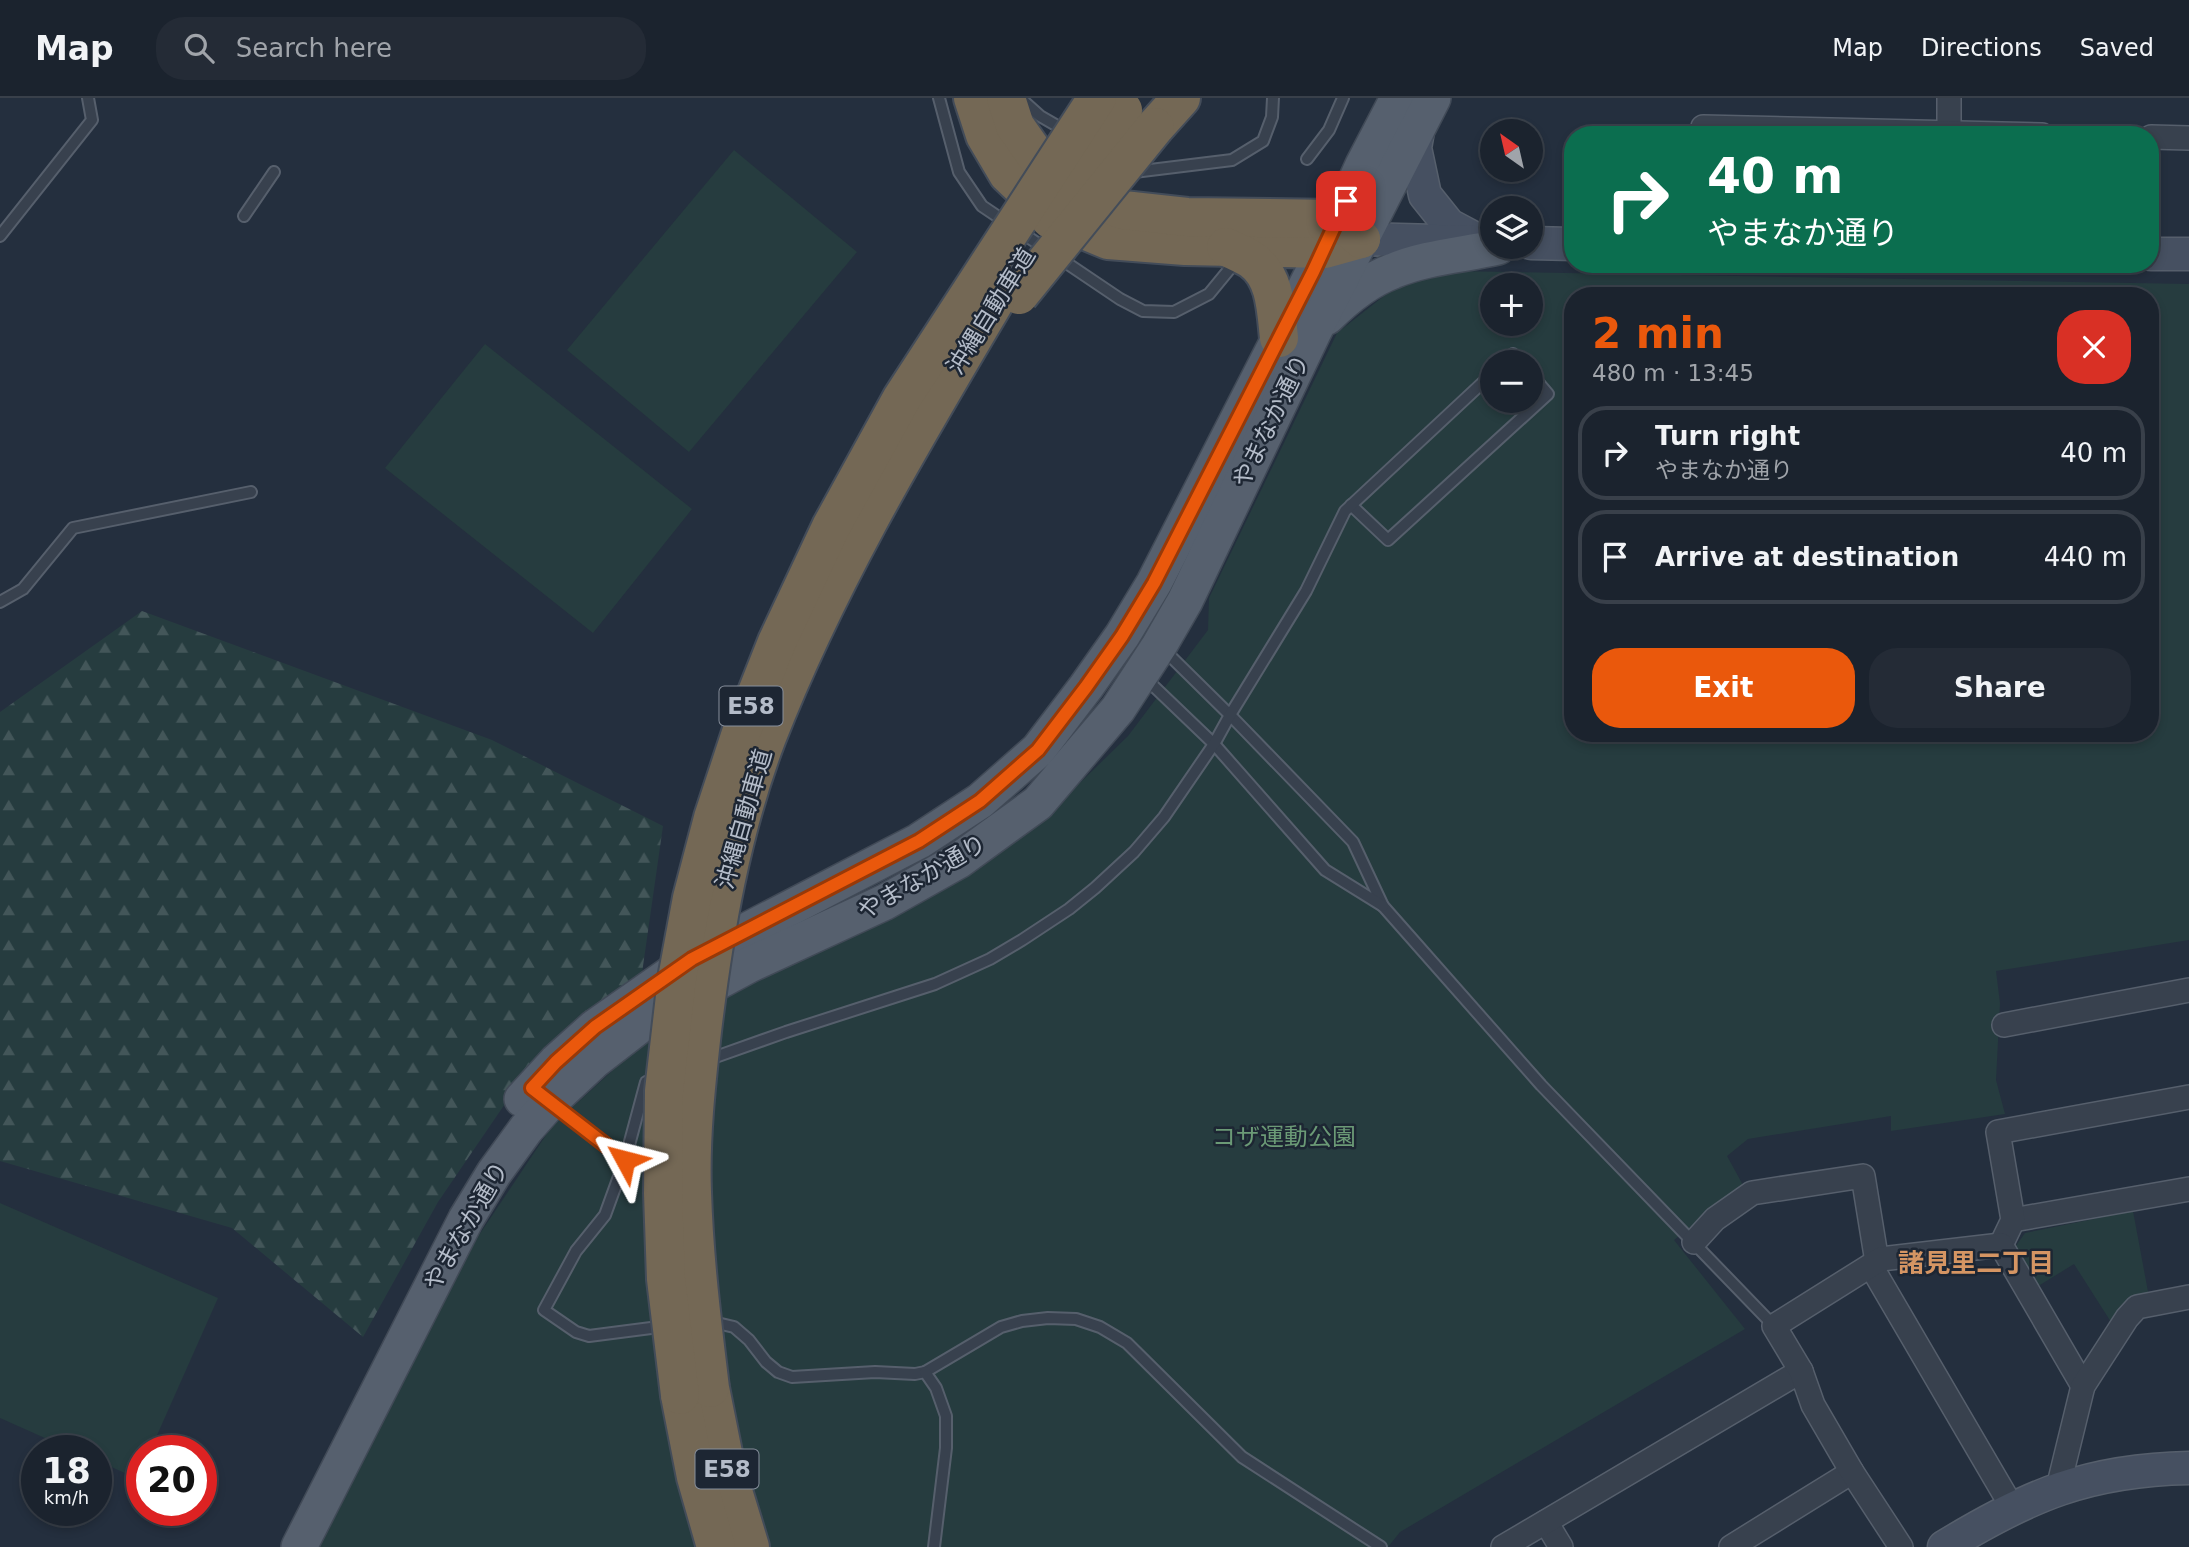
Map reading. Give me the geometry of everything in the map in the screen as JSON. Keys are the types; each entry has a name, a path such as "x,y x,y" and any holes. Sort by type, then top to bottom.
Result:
{"highway":[{"path":"973,98 985,135 1008,174 1053,217 1108,240 1185,246 1253,261 1265,274 1297,335"},
{"path":"1006,98 1015,125 1041,163 1076,192 1122,210 1341,236"},
{"path":"902,398 965,277 1070,98"},
{"path":"803,651 1019,295 1127,108 1181,98"},
{"name":"沖縄自動車道","path":"750,1547 726,1468 695,1392 666,1279 664,1091 677,979 692,898 713,818 741,733 777,642 831,527 902,398 1127,108"},
{"name":"沖縄自動車道","path":"716,1547 696,1477 696,1273 692,1189 695,1091 708,978 721,902 740,821 766,739 803,651 893,473 997,297 1127,108"},
{"path":"1229,256 1341,236"}],"main road":[{"name":"やまなか通り","path":"273,1547 443,1215 473,1162 510,1112 594,1061 648,1020 749,965 885,902 958,861 1038,803 1118,709 1138,650 1154,583 1297,335 1341,236 1417,107"},
{"path":"1297,335 1376,278 1480,247"},
{"name":"やまなか通り","path":"299,1547 466,1219 518,1140 541,1095"}],"street":[{"path":"1949,98 1949,126"},
{"path":"1417,107 1415,148 1425,195 1449,225 1480,239"},
{"path":"2159,137 2189,138"},
{"path":"1341,236 1480,243"},
{"path":"1543,243 1564,244"},
{"path":"2159,254 2189,254"},
{"path":"2004,1025 2189,990"},
{"path":"2001,1245 2013,1220 1998,1132 2189,1097"},
{"path":"1694,1242 1716,1219 1752,1193 1864,1177 1874,1264 2012,1507"},
{"path":"2013,1220 2189,1189"},
{"path":"1902,1547 1852,1472 1813,1405 1801,1371 1774,1326 1881,1259 2001,1245"},
{"path":"2001,1245 2083,1386"},
{"path":"2058,1488 2083,1386 2127,1318 2137,1307 2189,1297"},
{"path":"1503,1547 1801,1371"},
{"path":"1944,1547 2012,1507 2058,1488 2125,1472 2189,1468"},
{"path":"1731,1547 1852,1472"},
{"path":"1546,1522 1561,1547"}],"lane":[{"path":"0,236 92,120 88,98"},
{"path":"939,98 959,173 982,206 1120,299 1143,311 1174,312 1209,294 1229,256"},
{"path":"1020,98 1040,116 1134,172 1232,160 1263,141 1272,117 1273,98"},
{"path":"1307,159 1329,130 1343,98"},
{"path":"244,216 274,172"},
{"path":"651,1328 589,1336 576,1332 544,1310 576,1251 605,1215 625,1160 646,1082 786,1032 935,984 1012,946 1069,909 1095,888 1134,852 1164,817 1214,744 1306,591 1345,510 1480,385"},
{"path":"1351,505 1388,540 1527,413"},
{"path":"0,602 23,589 73,527 251,492"},
{"path":"1138,650 1230,715 1353,842 1383,906 1541,1085 1774,1326"},
{"path":"1138,650 1214,744 1325,870 1383,906"},
{"path":"541,1095 625,1160"},
{"path":"717,1323 734,1326 750,1339 766,1362 778,1372 792,1377 925,1372 1002,1327 1022,1321 1076,1319 1100,1327 1127,1343 1242,1457 1381,1547"},
{"path":"925,1372 936,1388 946,1416 946,1448 933,1547"}],"green space":[{"path":"734,150 857,252 689,452 567,350"},
{"name":"コザ運動公園","path":"1453,271 2189,284 2189,940 1996,971 2000,1003 1996,1080 2005,1114 1891,1131 1891,1116 1748,1139 1727,1156 1743,1185 1674,1240 1745,1329 1400,1532 1388,1547 315,1547 404,1373 479,1235 552,1126 648,1038 1047,815 1128,736 1208,630 1209,598 1337,333 1394,288"},
{"path":"485,344 692,509 593,633 385,468"},
{"path":"142,611 492,740 663,826 642,973 535,1060 438,1202 363,1337 232,1228 0,1161 0,712"},
{"path":"0,1203 218,1298 157,1435 126,1435 126,1474 112,1467 112,1435 38,1435 0,1418"},
{"path":"2133,1211 2149,1297 2111,1322 2074,1264 2035,1288 2013,1250 2025,1233"}],"district":[{"name":"諸見里二丁目","path":"1976,1263"}],"route":[{"path":"625,1160 532,1088 595,1027 692,959 919,841 980,801 1038,750 1122,636 1154,583 1325,249 1346,201"}]}
